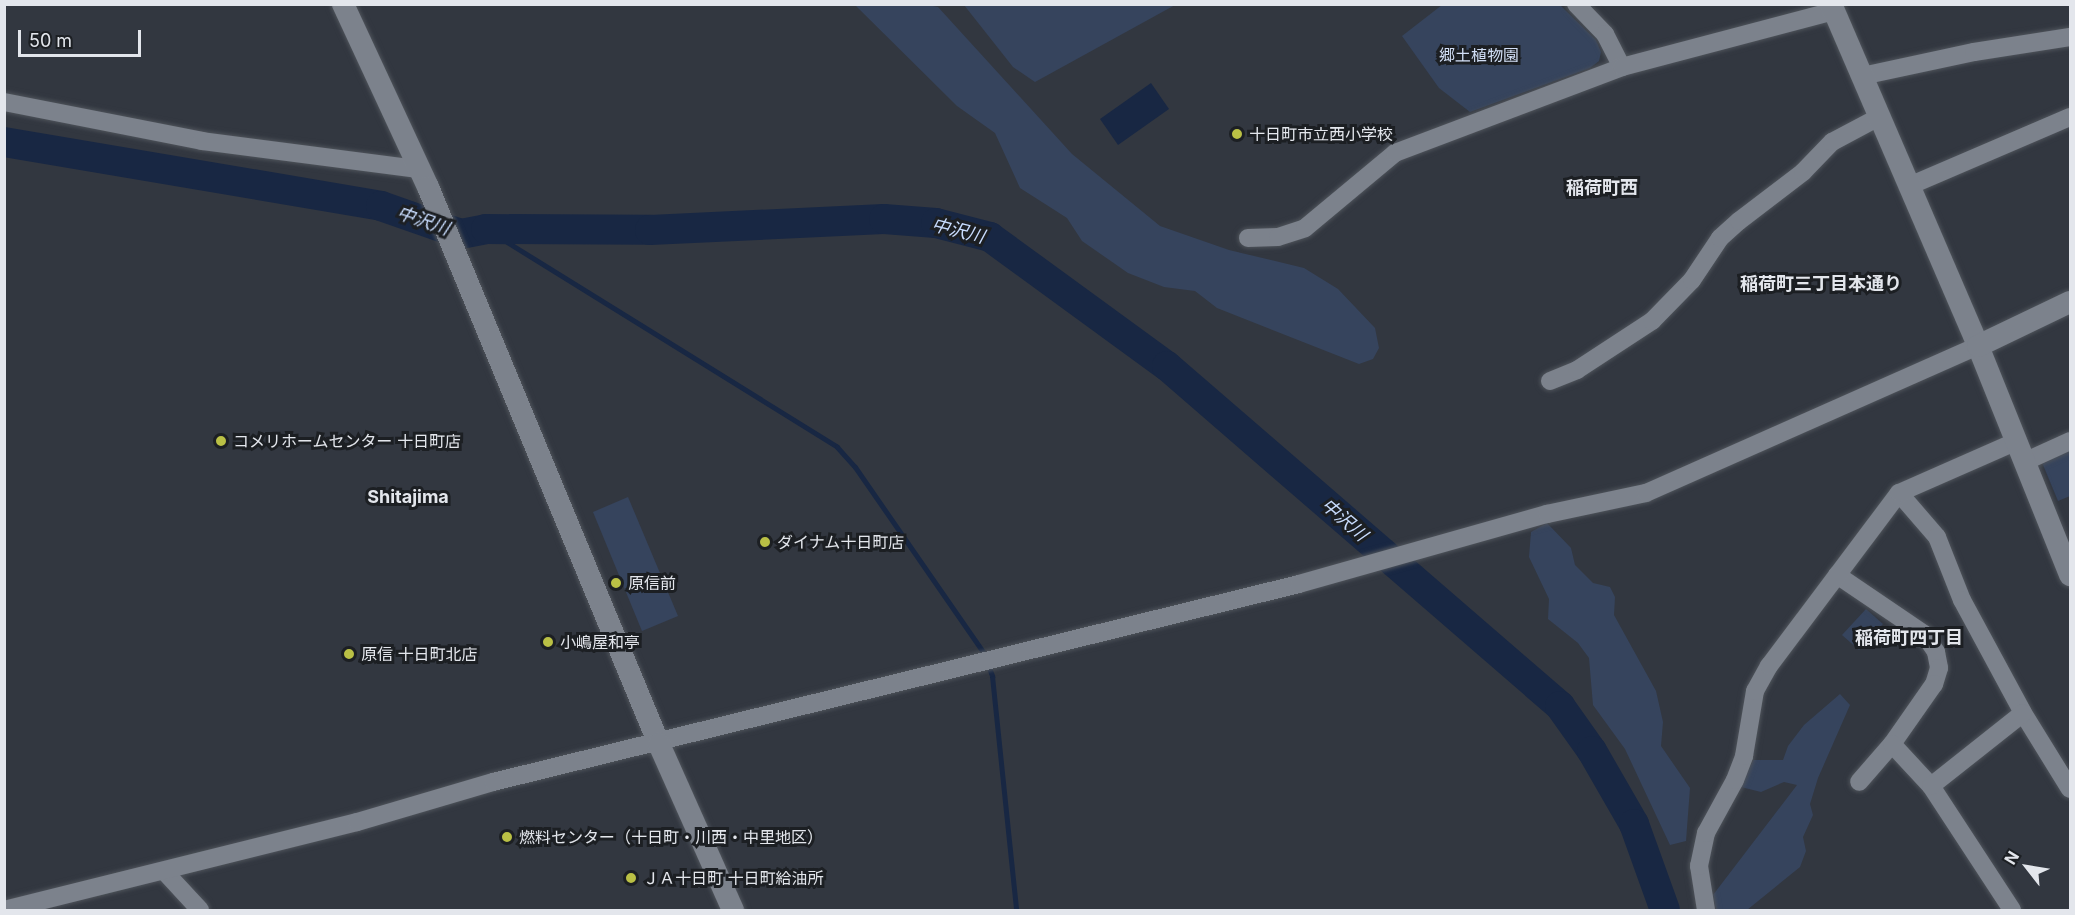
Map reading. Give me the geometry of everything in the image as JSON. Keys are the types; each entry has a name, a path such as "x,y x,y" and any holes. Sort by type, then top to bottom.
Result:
{"street":[{"path":"343,4 454,249 659,744 733,910"},
{"path":"1576,4 1605,34 1622,67"},
{"path":"1248,238 1278,237 1305,228 1395,153 1622,67 1832,8 1978,346 2070,574"},
{"path":"1862,76 1974,52 2070,37"},
{"path":"4,102 201,141 423,178"},
{"path":"1550,381 1577,370 1652,321 1692,280 1720,238 1803,172 1832,142 1879,117"},
{"path":"1909,186 2070,117"},
{"path":"4,910 164,871 493,783 659,744 1370,564 1547,514 1646,493 1978,346 2070,302"},
{"path":"1706,910 1700,866 1706,833 1744,756 1755,692 1837,575 1899,493 2020,452 2070,441"},
{"path":"1899,493 1937,537 1962,600 2023,713 2070,789"},
{"path":"1837,575 1924,634 1936,652 1939,668 1934,684 1892,744 1859,782"},
{"path":"1931,786 2023,713"},
{"path":"1892,744 1931,786 2012,910"},
{"path":"164,871 200,910"}],"green space":[{"path":"855,5 938,7 1072,154 1160,226 1229,250 1304,268 1338,289 1375,328 1379,348 1373,359 1359,364 1217,308 1195,291 1164,287 1128,273 1082,241 1067,218 1020,188 995,133 957,106"},
{"path":"964,5 1175,5 1035,82 1013,67"},
{"name":"郷土植物園","path":"1442,5 1560,5 1596,40 1601,52 1599,61 1590,68 1470,112 1439,88 1402,36"},
{"path":"2070,447 2070,496 2058,501 2041,460"},
{"path":"628,497 678,616 642,631 593,512"},
{"path":"1547,523 1571,548 1575,565 1593,583 1610,587 1615,597 1614,615 1656,691 1663,722 1661,746 1690,788 1686,841 1670,845 1625,749 1593,705 1589,658 1578,643 1548,619 1549,599 1529,557 1531,532"},
{"path":"1866,609 1883,624 1859,650 1842,635"},
{"path":"1840,694 1850,705 1818,778 1810,804 1813,815 1803,837 1806,851 1800,867 1747,910 1716,910 1713,895 1797,785 1784,782 1761,792 1741,787 1753,760 1783,760 1788,746 1804,725"}],"shaded area":[{"path":"1151,83 1169,109 1118,145 1100,119"}],"waterway":[{"name":"中沢川","path":"4,142 381,206 461,234 486,229 650,230 884,219 936,223 990,237 1167,366 1560,706 1592,751 1634,824 1665,910"},
{"path":"486,229 837,447 855,467 983,652 992,676 1016,910"}],"place":[{"name":"十日町市立西小学校","path":"1237,134"},
{"name":"コメリホームセンター 十日町店","path":"221,441"},
{"name":"ダイナム十日町店","path":"765,542"},
{"name":"原信前","path":"616,583"},
{"name":"小嶋屋和亭","path":"548,642"},
{"name":"原信 十日町北店","path":"349,654"},
{"name":"燃料センター（十日町・川西・中里地区）","path":"507,837"},
{"name":"ＪＡ十日町 十日町給油所","path":"631,878"}],"district":[{"name":"稲荷町西","path":"1602,188"},
{"name":"稲荷町三丁目本通り","path":"1821,284"},
{"name":"Shitajima","path":"408,497"},
{"name":"稲荷町四丁目","path":"1909,638"}]}
